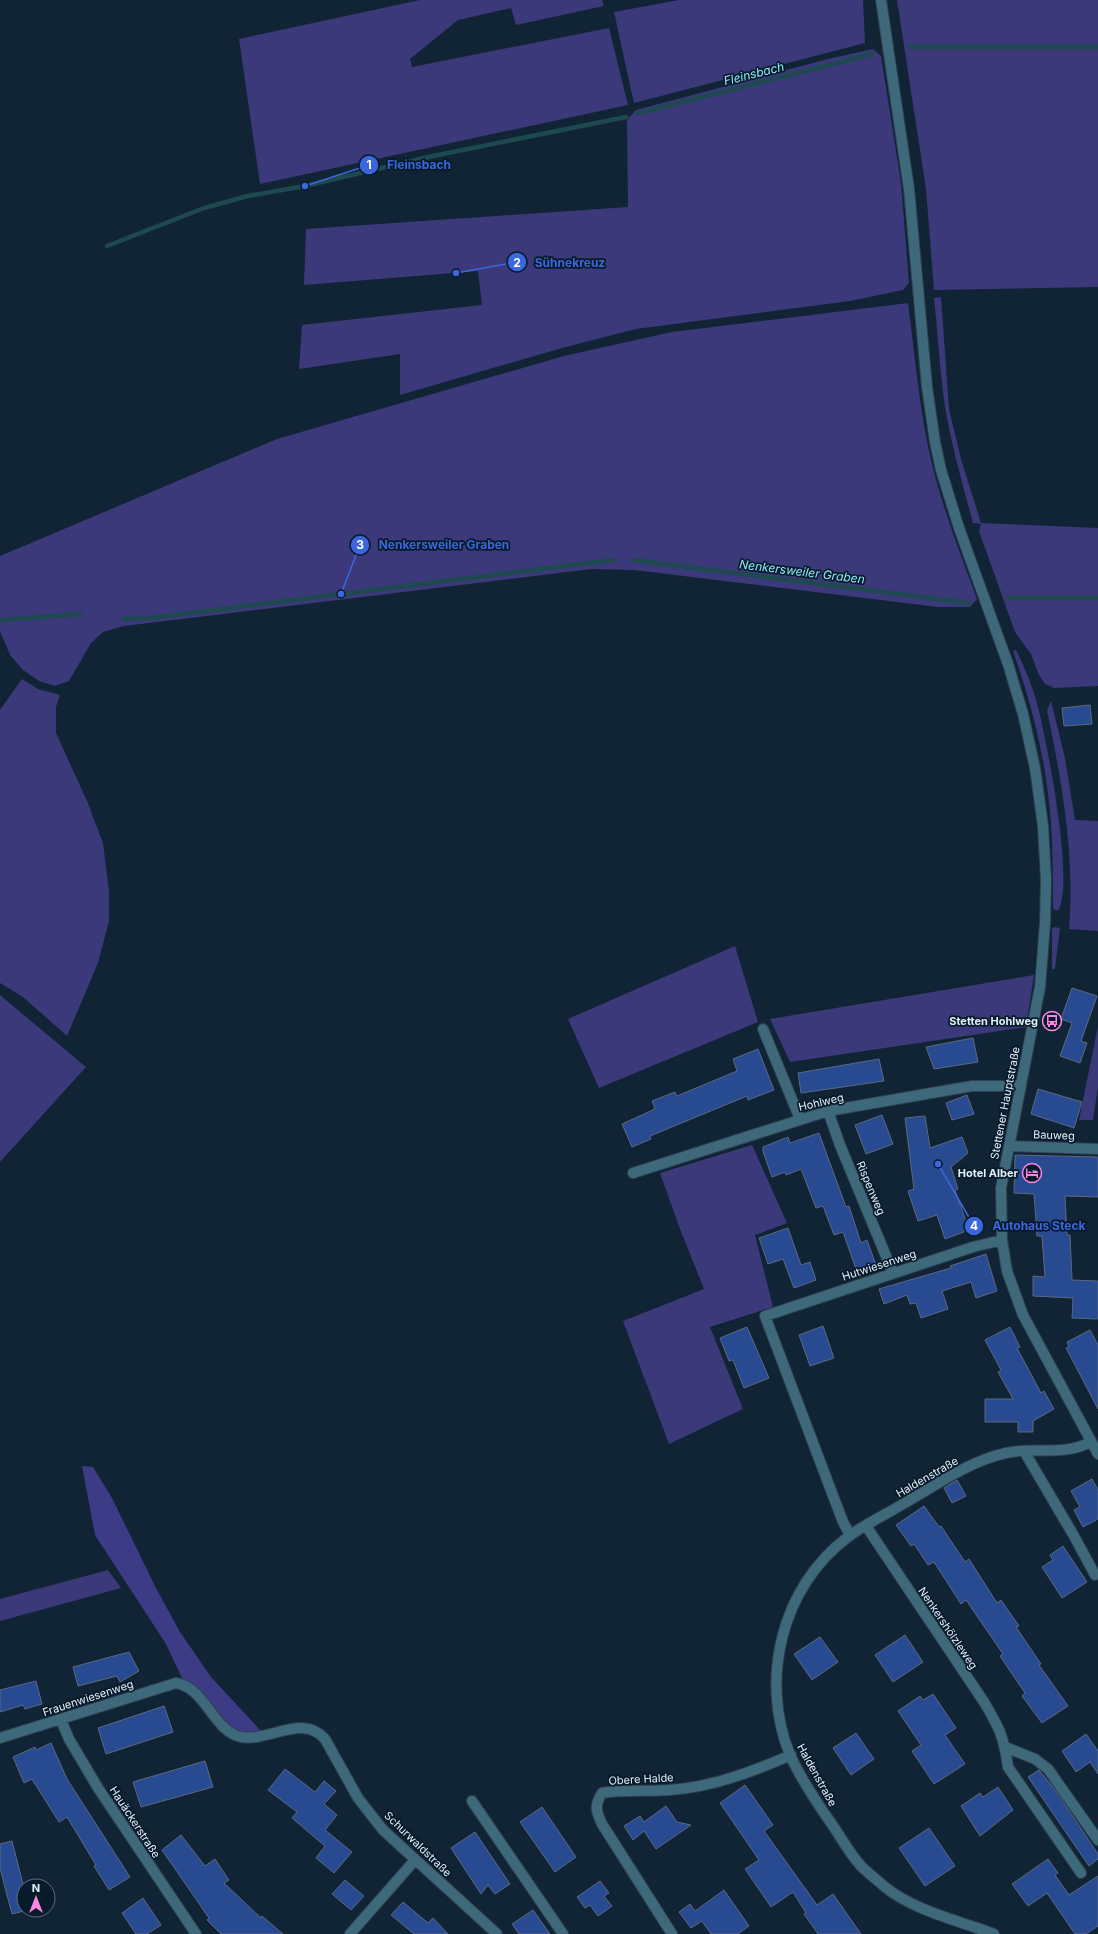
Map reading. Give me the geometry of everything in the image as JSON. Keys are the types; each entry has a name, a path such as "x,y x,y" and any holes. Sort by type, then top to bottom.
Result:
{"street":[{"name":"Stettener Hauptstraße","path":"881,0 909,189 927,388 935,442 941,470 959,528 1008,664 1023,714 1035,768 1043,826 1046,880 1045,923 1040,987 1001,1188 1002,1240 1007,1271 1023,1315 1098,1454"},
{"path":"763,1029 800,1119"},
{"name":"Hohlweg","path":"633,1173 828,1111 972,1086 1021,1086"},
{"name":"Rispenweg","path":"828,1111 840,1145 893,1273"},
{"name":"Bauweg","path":"1009,1146 1098,1149"},
{"name":"Hutwiesenweg","path":"850,1535 843,1522 765,1316 973,1246 1002,1240"},
{"name":"Haldenstraße","path":"994,1934 902,1898 886,1888 860,1865 823,1812 791,1755 780,1720 777,1702 776,1683 780,1645 792,1607 800,1591 831,1550 850,1535 973,1465 1006,1453 1070,1450 1091,1442"},
{"path":"1024,1451 1095,1575"},
{"name":"Nenkershölzleweg","path":"866,1526 984,1702 999,1727 1005,1747 1008,1767 1081,1873"},
{"name":"Frauenwiesenweg","path":"0,1738 176,1683 183,1684"},
{"name":"Schurwaldstraße","path":"183,1684 205,1702 227,1731 239,1736 251,1738 302,1728 319,1732 325,1739 358,1798 383,1830 497,1934"},
{"name":"Hauäckerstraße","path":"61,1720 69,1739 98,1788 196,1934"},
{"path":"1005,1747 1035,1759 1048,1769 1098,1840"},
{"name":"Obere Halde","path":"672,1934 602,1824 597,1813 597,1802 602,1793 614,1791 669,1790 694,1787 739,1776 791,1755"},
{"path":"472,1801 563,1934"},
{"path":"350,1934 415,1860"}],"shaded area":[{"path":"420,0 602,0 604,6 516,25 511,8 458,20 410,59 412,67 609,28 628,105 260,184 239,39"},
{"path":"679,0 863,0 865,43 634,103 614,12"},
{"path":"897,0 1098,0 1098,287 934,290 926,189"},
{"path":"873,49 881,56 901,183 909,283 903,290 850,301 636,329 562,348 400,395 400,354 299,369 302,325 482,305 478,271 304,285 306,229 628,207 627,120 636,110 828,59"},
{"path":"941,297 949,409 961,459 981,523 1098,528 1098,686 1054,688 1045,684 1039,675 1031,654 1015,632 979,531 981,524 973,523 952,441 944,399 934,298"},
{"path":"908,303 920,401 931,460 946,513 977,599 970,607 938,607 634,570 591,569 124,626 103,632 91,643 69,681 55,686 39,681 23,670 10,655 0,631 0,556 277,439 564,356 672,332"},
{"path":"1016,650 1023,664 1036,700 1053,780 1062,844 1062,896 1058,911 1053,908 1052,836 1050,807 1045,775 1034,721 1013,651"},
{"path":"22,679 38,689 60,695 56,707 56,733 87,801 103,843 109,891 109,921 98,963 67,1036 23,997 0,983 0,710"},
{"path":"1051,701 1065,758 1075,820 1098,821 1098,931 1069,929 1069,846 1058,765 1047,710"},
{"path":"1054,927 1060,928 1055,969 1052,969 1052,929"},
{"path":"735,946 758,1022 599,1088 568,1019"},
{"path":"1034,975 1026,1027 790,1062 770,1019"},
{"path":"0,995 86,1067 0,1162"},
{"path":"1098,1026 1098,1087 1093,1120 1079,1120"},
{"path":"752,1145 787,1223 755,1235 773,1307 710,1327 743,1409 669,1444 623,1321 704,1289 660,1173"},
{"path":"82,1466 93,1467 112,1498 156,1588 180,1632 211,1677 261,1731 251,1734 240,1733 229,1726 198,1690 183,1680 166,1644 95,1535"},
{"path":"108,1570 121,1588 0,1621 0,1599"}],"building":[{"path":"1090,705 1092,724 1064,726 1062,708"},
{"path":"1072,988 1097,996 1081,1041 1087,1043 1080,1063 1060,1056 1072,1023 1061,1019"},
{"path":"973,1038 978,1062 934,1069 926,1047"},
{"path":"758,1049 774,1090 748,1100 747,1096 650,1136 651,1139 632,1147 622,1124 655,1109 652,1101 675,1092 677,1096 737,1071 733,1059"},
{"path":"879,1059 884,1081 801,1093 798,1073"},
{"path":"1038,1089 1082,1102 1074,1128 1031,1114"},
{"path":"967,1095 974,1114 952,1120 946,1103"},
{"path":"882,1115 893,1144 866,1154 855,1125"},
{"path":"925,1116 930,1148 962,1137 968,1153 951,1167 958,1189 955,1190 969,1230 945,1239 937,1215 918,1221 908,1191 914,1189 905,1118"},
{"path":"819,1133 846,1207 849,1206 861,1243 867,1240 876,1265 857,1272 843,1232 834,1235 823,1206 816,1208 801,1169 786,1175 785,1172 772,1177 763,1152 763,1147 788,1137 790,1143"},
{"path":"1015,1155 1098,1157 1098,1197 1065,1196 1067,1235 1070,1235 1072,1280 1098,1281 1098,1319 1072,1318 1073,1298 1033,1296 1033,1276 1045,1277 1042,1236 1037,1236 1034,1194 1014,1193"},
{"path":"788,1228 801,1265 810,1262 816,1280 794,1288 783,1259 768,1264 759,1238"},
{"path":"986,1254 997,1291 976,1298 971,1282 942,1291 948,1309 921,1318 916,1303 910,1304 907,1295 884,1304 879,1289 951,1268 950,1266"},
{"path":"823,1326 834,1358 810,1366 799,1335"},
{"path":"747,1327 769,1378 744,1388 733,1360 729,1361 720,1338"},
{"path":"1010,1327 1020,1347 1017,1348 1041,1393 1044,1391 1054,1409 1033,1421 1033,1432 1018,1432 1018,1422 985,1422 985,1399 1013,1399 998,1372 1001,1370 985,1340"},
{"path":"1090,1330 1098,1345 1098,1409 1066,1348 1069,1347 1067,1342"},
{"path":"1092,1479 1098,1490 1098,1519 1083,1527 1074,1510 1080,1507 1071,1491"},
{"path":"957,1480 966,1496 952,1503 944,1488"},
{"path":"924,1506 939,1527 941,1526 965,1562 969,1559 997,1603 1001,1600 1019,1626 1016,1627 1041,1664 1039,1665 1068,1706 1042,1723 1022,1696 1025,1693 1000,1656 1003,1654 966,1600 961,1604 934,1562 928,1565 914,1544 911,1546 896,1525"},
{"path":"1063,1546 1087,1582 1062,1598 1042,1567 1053,1560 1050,1555"},
{"path":"905,1635 923,1662 893,1682 875,1655"},
{"path":"820,1637 838,1662 812,1680 794,1654"},
{"path":"129,1652 139,1671 120,1682 117,1676 78,1686 73,1667"},
{"path":"36,1681 42,1704 25,1709 23,1705 0,1712 0,1690"},
{"path":"933,1694 956,1728 945,1735 965,1764 934,1784 912,1751 921,1745 898,1711 920,1696 923,1700"},
{"path":"164,1706 173,1732 106,1754 98,1728"},
{"path":"856,1733 874,1759 851,1775 833,1748"},
{"path":"1086,1734 1098,1751 1098,1774 1090,1762 1076,1772 1062,1751"},
{"path":"51,1743 67,1779 130,1877 109,1890 67,1817 59,1822 32,1779 24,1783 13,1757 35,1747 36,1750"},
{"path":"205,1761 213,1787 141,1807 133,1782"},
{"path":"285,1769 315,1792 324,1781 336,1791 324,1804 337,1815 325,1830 352,1852 334,1873 316,1858 325,1846 292,1818 297,1812 268,1790"},
{"path":"1039,1770 1056,1791 1098,1854 1098,1859 1089,1866 1028,1777"},
{"path":"745,1785 773,1825 764,1831 817,1905 833,1894 861,1934 818,1934 804,1914 806,1913 793,1892 771,1907 745,1869 759,1860 720,1803"},
{"path":"998,1787 1013,1810 980,1836 961,1806 980,1793 983,1797"},
{"path":"666,1806 677,1822 691,1825 656,1849 644,1831 633,1840 624,1826 640,1816 644,1822"},
{"path":"542,1807 576,1857 555,1872 520,1822"},
{"path":"929,1828 955,1866 925,1886 899,1848"},
{"path":"475,1832 510,1884 495,1894 488,1885 481,1894 451,1848"},
{"path":"181,1835 205,1866 215,1859 229,1880 224,1883 261,1918 262,1916 283,1934 221,1934 207,1920 209,1918 162,1850"},
{"path":"12,1841 21,1878 16,1878 16,1913 12,1914 0,1868 0,1844"},
{"path":"1048,1859 1058,1873 1055,1875 1069,1895 1098,1876 1098,1926 1086,1934 1075,1934 1047,1893 1028,1906 1012,1884"},
{"path":"345,1880 364,1896 351,1910 332,1894"},
{"path":"600,1881 609,1893 604,1896 612,1906 598,1916 590,1905 585,1908 577,1897"},
{"path":"724,1890 749,1926 738,1934 711,1934 702,1921 691,1928 679,1912 690,1904 695,1911"},
{"path":"143,1898 161,1925 147,1934 136,1934 122,1913"},
{"path":"403,1902 428,1923 433,1918 448,1934 414,1934 391,1915"},
{"path":"533,1910 550,1934 519,1934 512,1924"}],"waterway":[{"name":"Fleinsbach","path":"910,47 1098,47"},
{"name":"Fleinsbach","path":"639,113 873,54"},
{"name":"Fleinsbach","path":"107,246 204,208 248,196 305,186 433,156 626,117"},
{"name":"Nenkersweiler Graben","path":"124,619 150,618 614,560"},
{"name":"Nenkersweiler Graben","path":"633,560 969,603"},
{"name":"Nenkersweiler Graben","path":"1009,598 1098,598"},
{"name":"Nenkersweiler Graben","path":"1,620 80,614"}],"place":[{"name":"Fleinsbach","path":"305,186"},
{"name":"Sühnekreuz","path":"456,273"},
{"name":"Nenkersweiler Graben","path":"341,594"},
{"name":"Stetten Hohlweg","path":"1052,1021"},
{"name":"Autohaus Steck","path":"938,1164"},
{"name":"Hotel Alber","path":"1032,1173"}]}
